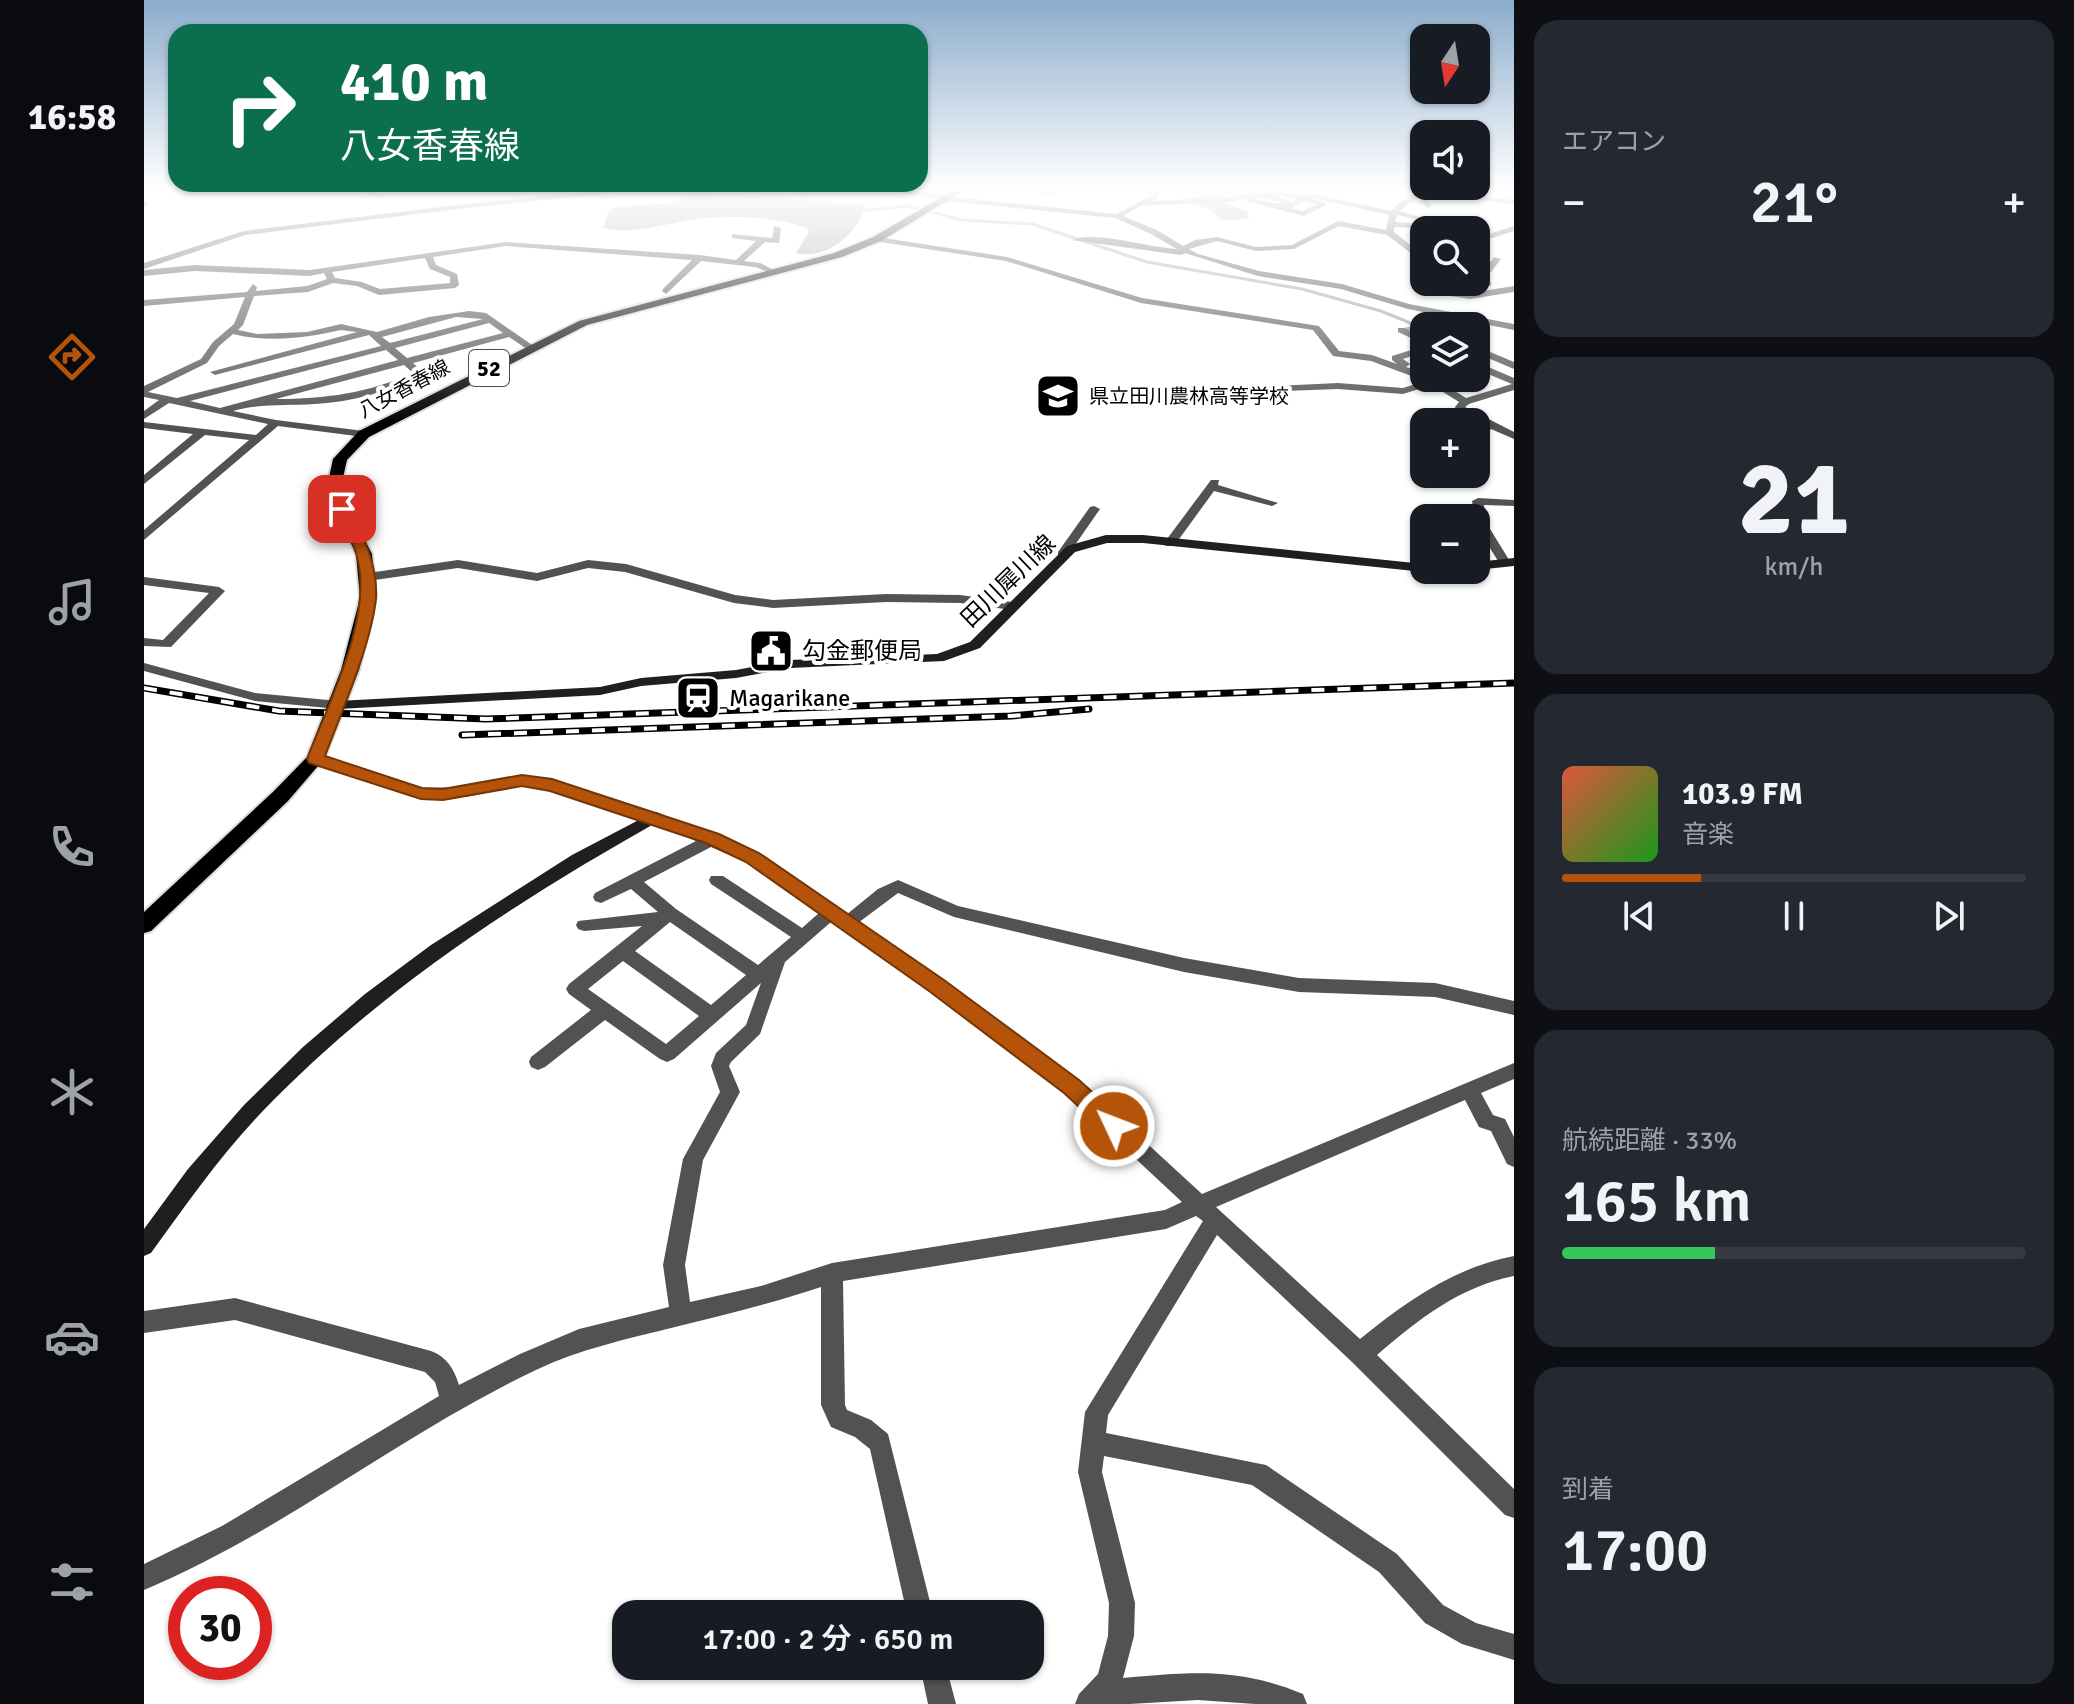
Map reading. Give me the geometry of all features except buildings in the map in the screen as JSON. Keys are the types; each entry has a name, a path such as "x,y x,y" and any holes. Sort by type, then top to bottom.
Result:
{"main road":[{"name":"八女香春線","path":"144,925 281,796 315,759 338,705 364,624 368,577 364,554 342,509 335,482 340,459 364,434 530,347 602,317 793,267"},
{"name":"田川犀川線","path":"338,705 600,691 641,682 736,674 790,664 924,661 956,654 975,645 1062,555 1081,545 1106,539 1410,567"},
{"path":"144,1246 173,1202 228,1137 310,1050 366,999 539,879 654,817"}],"street":[{"path":"144,273 195,268 256,274 348,267"},
{"path":"144,303 308,289 332,280 359,284 379,292 455,290 454,276 433,267"},
{"path":"666,291 690,267 724,270"},
{"path":"760,267 771,272"},
{"path":"1032,267 1141,300 1316,328 1339,355 1372,358 1408,368"},
{"path":"1236,267 1342,287 1441,312"},
{"path":"326,270 332,280"},
{"path":"144,392 196,366 232,331 252,294 256,274"},
{"path":"1490,293 1514,289"},
{"path":"1440,296 1469,312"},
{"path":"230,387 215,372 459,313 483,315 530,347"},
{"path":"144,416 170,401 491,320"},
{"path":"1490,321 1514,327"},
{"path":"232,331 257,337 307,335 341,327 373,334 420,374 380,393 314,403 250,402"},
{"path":"1401,330 1410,334"},
{"path":"220,411 509,334"},
{"path":"257,337 269,358"},
{"path":"1408,368 1395,358 1410,353"},
{"path":"1490,355 1514,366"},
{"path":"1490,372 1514,385"},
{"path":"1465,402 1514,385"},
{"path":"1257,390 1338,386 1403,391 1410,388"},
{"path":"144,392 170,401 276,423 364,434"},
{"path":"1449,392 1465,402"},
{"path":"1465,402 1462,411 1514,436"},
{"path":"144,536 276,423"},
{"path":"144,425 257,438"},
{"path":"144,481 203,431"},
{"path":"1170,543 1214,484 1272,503"},
{"path":"1509,563 1481,524 1478,501 1514,503"},
{"path":"1062,555 1094,509"},
{"path":"368,577 458,564 537,577 588,564 626,568 734,599 773,604 886,598 960,599 1012,606"},
{"path":"144,581 219,591 166,644 144,642"},
{"path":"144,667 255,697 338,705"},
{"path":"315,759 421,793 443,795 522,781 552,785 654,817 713,839 752,858 936,986 1071,1086 1360,1354 1514,1506"},
{"path":"601,897 713,839"},
{"path":"717,880 802,936"},
{"path":"632,881 667,915 758,974"},
{"path":"667,915 575,989 667,1054 802,936 898,886 954,911 1184,965 1299,985 1435,990 1514,1008"},
{"path":"584,925 667,915"},
{"path":"622,951 711,1015"},
{"path":"681,1314 674,1265 693,1159 730,1092 720,1066 723,1058 754,1029 778,956"},
{"path":"538,1062 604,1010"},
{"path":"144,1577 231,1535 452,1401 579,1340 761,1296 832,1273 1208,1213 1514,1071"},
{"path":"1470,1091 1486,1121 1498,1125 1514,1158"},
{"path":"1094,1698 1109,1681 1121,1636 1122,1603 1090,1472 1096,1443 1097,1412 1208,1213"},
{"path":"1360,1354 1454,1285 1489,1269 1514,1266"},
{"path":"832,1273 833,1405 839,1419 863,1428 880,1442 917,1600"},
{"path":"144,1322 235,1309 431,1362 444,1375 452,1401"},
{"path":"1096,1443 1257,1474 1388,1563 1434,1614 1471,1635 1514,1647"},
{"path":"936,1680 942,1704"},
{"path":"1094,1698 1243,1687 1280,1696 1293,1704"}],"waterway":[{"path":"1173,267 1302,289 1381,311 1420,327 1405,329"}],"railway":[{"path":"144,688 279,711 486,719 1514,683"},
{"path":"462,735 1011,716 1089,709"}],"place":[{"name":"県立田川農林高等学校","path":"1058,396"},
{"name":"勾金郵便局","path":"771,651"},
{"name":"Magarikane","path":"698,698"}],"route":[{"path":"342,509 364,554 368,598 364,624 350,670 315,759 421,793 443,795 522,781 552,785 713,839 752,858 936,986 1071,1086 1114,1126"}]}
